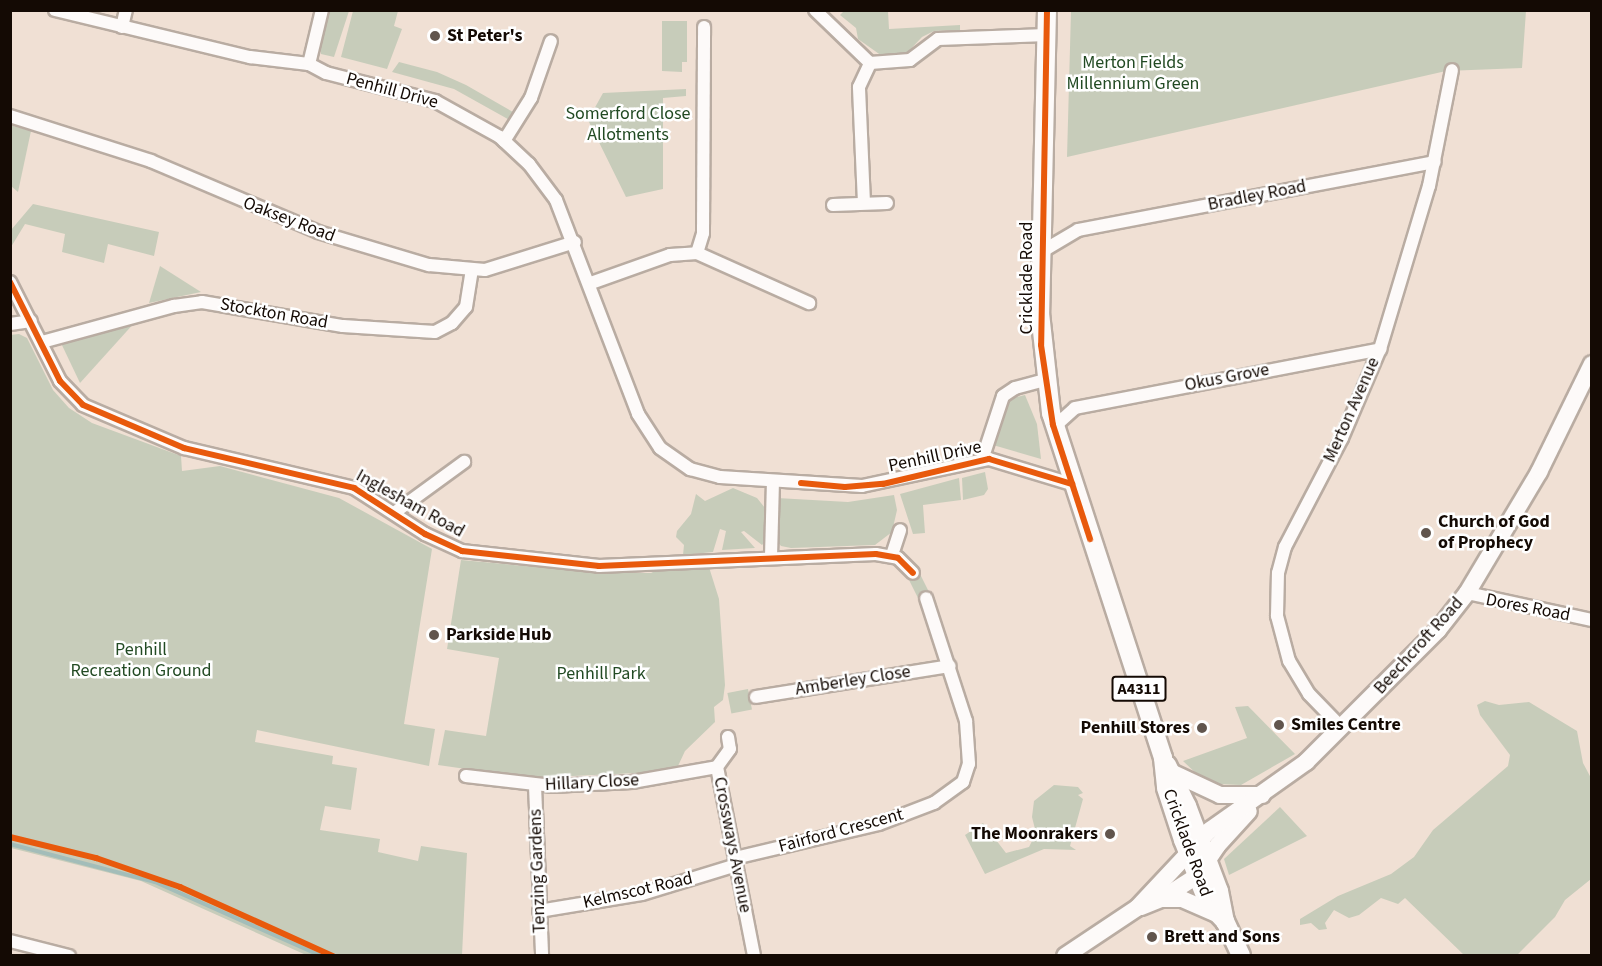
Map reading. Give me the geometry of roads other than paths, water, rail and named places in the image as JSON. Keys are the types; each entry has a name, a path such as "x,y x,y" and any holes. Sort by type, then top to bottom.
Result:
{"main road":[{"name":"Cricklade Road","path":"1047,10 1040,313 1045,380 1054,427 1168,766 1166,788 1202,869 1219,891 1222,918 1241,956"},
{"name":"Beechcroft Road","path":"1137,908 1194,848 1342,728 1421,649 1467,593 1553,448 1592,364"},
{"path":"1168,766 1220,795 1259,797"},
{"name":"Beechcroft Road","path":"1137,908 1161,899 1202,869 1259,797"},
{"path":"1161,899 1182,899 1222,918"},
{"path":"1065,956 1137,908"}],"street":[{"name":"Penhill Drive","path":"55,10 250,57 309,64 326,73 441,104 504,141 547,186 575,242 633,404 660,448 698,473 773,481 862,486 982,460 1007,462 1072,484"},
{"path":"122,27 126,10"},
{"path":"309,64 322,10"},
{"path":"815,10 870,63 910,60 925,46 945,38 1047,35"},
{"path":"697,253 703,233 704,27"},
{"path":"504,141 531,98 551,41"},
{"path":"864,203 859,87 870,63"},
{"name":"Merton Avenue","path":"1342,728 1309,693 1289,661 1279,628 1275,589 1285,547 1342,438 1380,349 1435,162 1452,70"},
{"name":"Oaksey Road","path":"10,116 152,162 318,232 429,265 472,272 517,262 575,242"},
{"name":"Bradley Road","path":"1041,252 1078,230 1435,162"},
{"path":"833,205 887,203"},
{"path":"591,283 670,255 697,253 809,303"},
{"name":"Stockton Road","path":"42,342 174,306 202,302 343,326 435,332 452,323 466,307 472,272"},
{"name":"Inglesham Road","path":"10,282 72,397 105,417 210,456 354,488 455,548 516,558 620,566 771,557"},
{"path":"10,324 31,321"},
{"name":"Okus Grove","path":"1054,427 1075,408 1380,349"},
{"name":"Penhill Drive","path":"982,460 1003,396 1015,388 1045,380"},
{"path":"394,513 464,462"},
{"path":"773,481 771,557 892,555 914,573"},
{"path":"892,555 900,530"},
{"name":"Dores Road","path":"1467,593 1592,620"},
{"name":"Fairford Crescent","path":"735,862 879,824 934,803 958,788 967,774 970,748 950,666 926,598"},
{"name":"Amberley Close","path":"756,697 950,666"},
{"name":"Crossways Avenue","path":"728,737 730,749 717,767 754,956"},
{"name":"Hillary Close","path":"466,776 535,786 632,782 717,767"},
{"name":"Tenzing Gardens","path":"535,786 542,956"},
{"name":"Kelmscot Road","path":"539,911 642,894 735,862"},
{"path":"10,941 69,956"}],"waterway":[{"path":"10,844 155,882 321,956"}],"place":[{"name":"St Peter's","path":"435,36"},
{"name":"Church of God of Prophecy","path":"1426,533"},
{"name":"Parkside Hub","path":"434,635"},
{"name":"Smiles Centre","path":"1279,725"},
{"name":"Penhill Stores","path":"1202,728"},
{"name":"The Moonrakers","path":"1110,834"},
{"name":"Brett and Sons","path":"1152,937"}],"park label":[{"name":"Merton Fields Millennium Green","path":"1133,74"},
{"name":"Somerford Close Allotments","path":"628,125"},
{"name":"Penhill Recreation Ground","path":"141,661"},
{"name":"Penhill Park","path":"601,674"}]}
